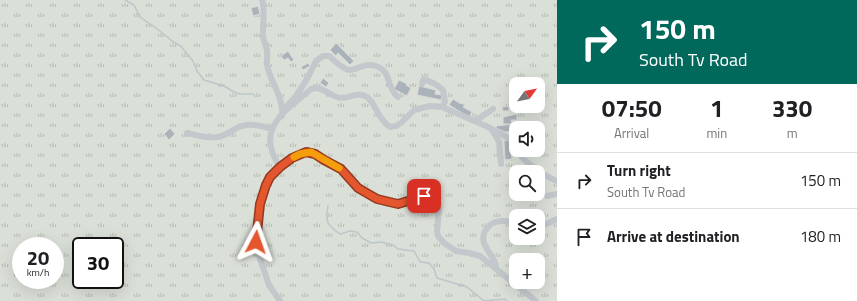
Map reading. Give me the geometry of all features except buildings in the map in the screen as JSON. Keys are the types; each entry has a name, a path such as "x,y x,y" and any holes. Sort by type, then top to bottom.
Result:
{"street":[{"path":"262,0 265,13 263,37 267,52 267,63 270,76 277,90 282,112"},
{"path":"280,167 271,151 269,142 274,123 296,96 316,61 326,55 349,70 368,64 376,66 387,76 392,92 398,97"},
{"path":"422,84 423,80 425,80 439,86 443,90 445,102 442,107"},
{"path":"282,112 311,89 316,88 322,89 341,98 356,95 364,96 372,103 380,119 390,127 401,123 414,110 430,106 442,107 509,138"},
{"path":"475,122 493,109"},
{"path":"187,133 211,138 220,137 248,124 259,125 272,129"},
{"path":"492,130 499,142 501,164"},
{"path":"280,301 269,285 256,242 262,194 270,177 280,167 300,154 311,152 341,169 358,188 377,199 398,204 419,197 433,198 436,200 439,209 437,231 440,239 456,251 480,256 536,301"},
{"path":"523,157 556,182"},
{"path":"547,196 557,194"},
{"path":"545,225 557,219"},
{"path":"496,269 496,264 486,249 484,236 486,230 495,222 509,222"}],"green space":[{"path":"0,0 557,0 557,301 0,301"}],"waterway":[{"path":"125,0 134,5 140,17 182,47 193,61 197,71 204,80 224,86 240,94 253,94"},
{"path":"328,206 328,223 340,234 350,231 357,232 362,238 371,243 381,242 393,245 398,249 414,251 420,262 429,263 434,269 437,278 467,287 484,301 505,299 507,301"}],"slow traffic":[{"path":"294,157 306,152 311,152 339,168"}],"route":[{"path":"256,242 256,232 262,194 270,177 275,171 292,158 306,152 311,152 341,169 358,188 385,202 398,204 424,196"}]}
